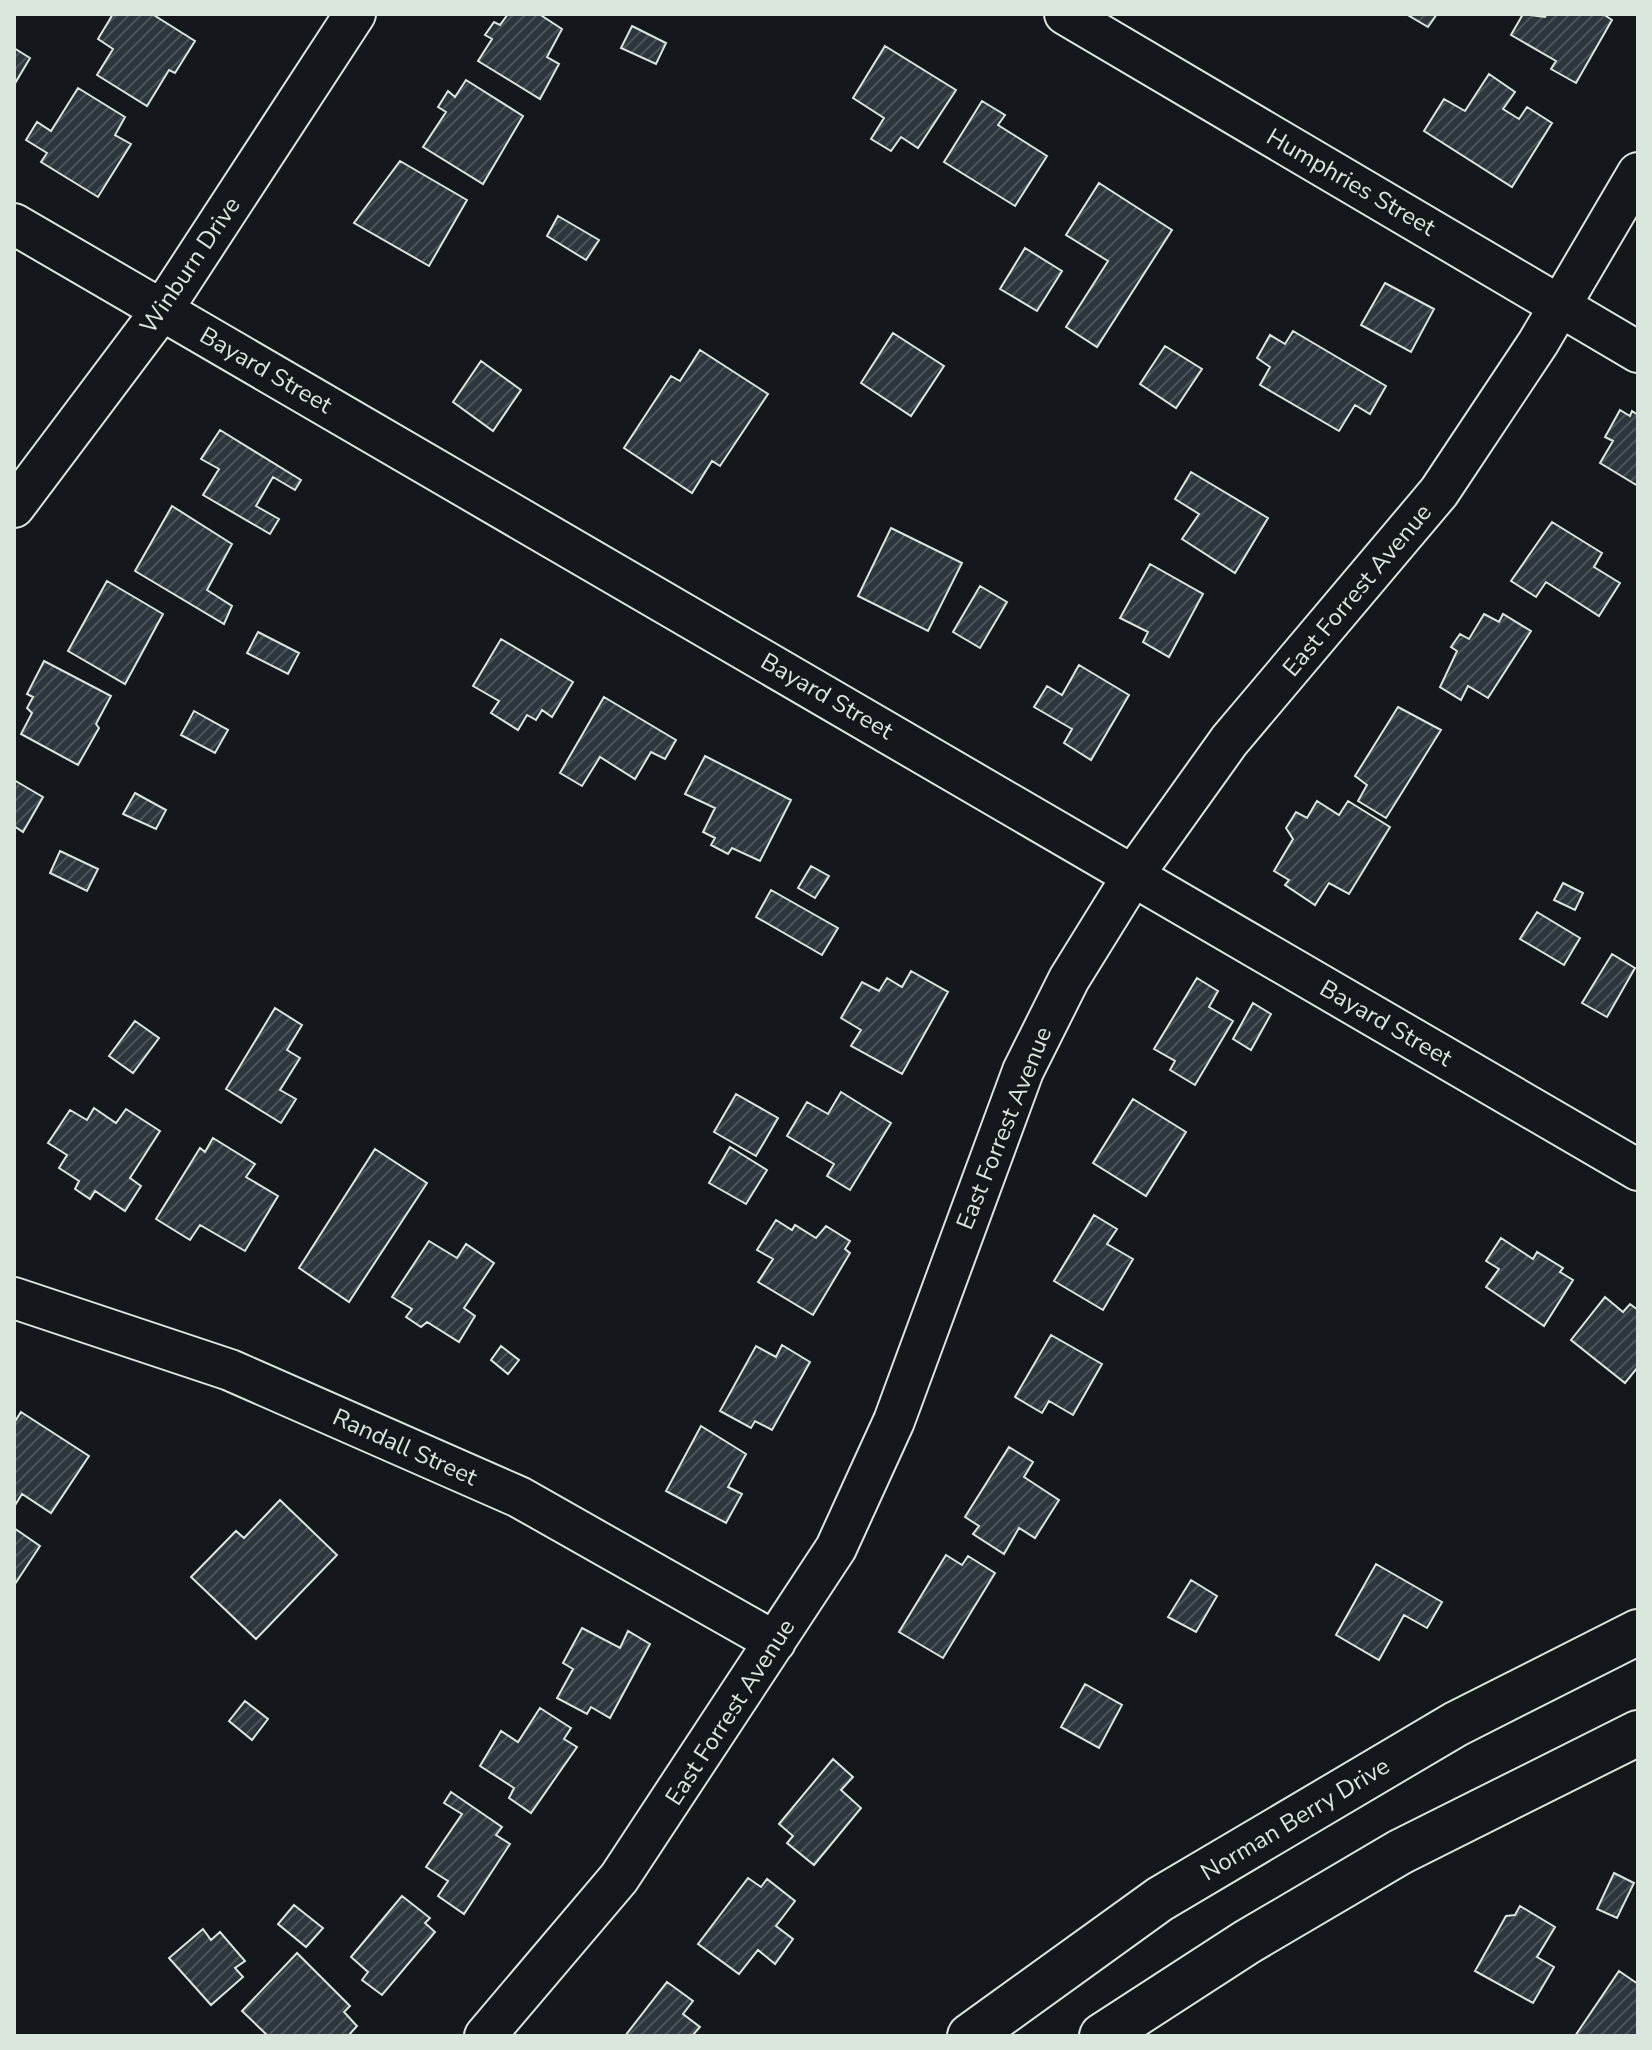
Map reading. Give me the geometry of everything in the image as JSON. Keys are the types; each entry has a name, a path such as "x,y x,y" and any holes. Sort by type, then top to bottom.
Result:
{"main road":[{"name":"Norman Berry Drive","path":"970,2036 1160,1899 1456,1724 1638,1632"},
{"path":"1102,2036 1247,1942 1400,1852 1638,1733"}],"street":[{"name":"Winburn Drive","path":"14,507 162,310 355,14"},
{"name":"Humphries Street","path":"1065,14 1638,352"},
{"name":"East Forrest Avenue","path":"485,2036 619,1878 836,1548 894,1421 1023,1071 1069,979 1134,874 1229,741 1439,492 1561,306 1638,173"},
{"name":"Bayard Street","path":"14,224 1638,1170"},
{"name":"Randall Street","path":"14,1298 230,1370 519,1497 775,1642"}],"building":[{"path":"113,14 152,14 195,41 175,73 169,70 147,106 97,75 113,49 98,39"},
{"path":"508,14 539,14 562,29 547,57 559,64 540,99 478,61 492,39 485,35 494,22 500,25"},
{"path":"1406,14 1437,14 1428,27"},
{"path":"1523,14 1545,17 1547,14 1603,14 1612,20 1576,83 1551,69 1556,61 1511,35"},
{"path":"632,26 666,43 656,64 621,48"},
{"path":"885,46 956,90 918,148 901,137 891,151 871,139 884,118 853,98"},
{"path":"14,48 30,58 14,85"},
{"path":"1489,74 1515,92 1503,109 1519,119 1527,107 1552,123 1512,187 1424,131 1444,99 1465,111"},
{"path":"466,80 523,116 483,184 423,147 446,112 438,107 448,91 455,97"},
{"path":"78,88 125,117 115,135 131,144 98,197 41,162 47,153 26,140 37,122 51,131"},
{"path":"982,101 1005,115 998,125 1047,156 1015,206 944,162"},
{"path":"400,161 467,200 429,266 354,223"},
{"path":"1099,183 1172,230 1097,347 1066,327 1108,261 1066,235"},
{"path":"558,216 599,240 586,260 547,236"},
{"path":"1025,248 1062,271 1037,311 1000,289"},
{"path":"1385,283 1434,309 1411,352 1361,325"},
{"path":"1293,331 1386,386 1370,414 1355,405 1339,431 1260,385 1270,367 1257,358 1270,335 1285,344"},
{"path":"893,333 944,366 911,416 861,383"},
{"path":"1165,346 1202,369 1176,408 1140,384"},
{"path":"700,350 768,394 720,466 712,461 692,493 624,448 671,376 680,381"},
{"path":"481,361 521,390 493,431 453,402"},
{"path":"1620,410 1630,416 1632,411 1638,415 1638,486 1600,463 1613,441 1605,437"},
{"path":"220,430 301,480 295,490 273,477 256,506 279,519 270,534 203,495 219,469 201,459"},
{"path":"1191,472 1268,518 1235,573 1182,539 1199,514 1175,499"},
{"path":"172,506 232,544 207,590 232,606 224,624 135,571"},
{"path":"1552,522 1602,553 1594,567 1620,583 1599,616 1546,582 1536,597 1511,581"},
{"path":"891,528 962,563 928,631 858,596"},
{"path":"1150,564 1203,594 1169,657 1143,642 1148,632 1120,618"},
{"path":"107,581 163,614 125,684 68,651"},
{"path":"980,586 1007,602 980,648 953,632"},
{"path":"1484,614 1499,622 1503,614 1531,631 1488,698 1468,686 1461,700 1440,687 1457,651 1451,647 1460,634 1469,639"},
{"path":"258,632 299,653 288,674 247,653"},
{"path":"501,639 573,682 552,717 542,710 536,720 527,715 518,730 491,713 499,701 473,686"},
{"path":"44,661 111,696 96,724 99,728 78,765 21,734 32,713 27,708 33,697 27,694"},
{"path":"1079,665 1129,695 1091,760 1064,743 1072,729 1034,707 1047,686 1062,695"},
{"path":"604,697 676,740 665,759 651,752 635,779 600,757 582,786 560,773"},
{"path":"1398,707 1441,730 1386,818 1358,801 1367,785 1355,776"},
{"path":"194,711 228,730 215,753 181,735"},
{"path":"705,756 791,800 760,861 732,848 728,854 711,845 715,838 703,832 715,808 685,794"},
{"path":"14,780 43,797 23,832 14,826"},
{"path":"135,793 166,810 156,829 123,814"},
{"path":"1317,801 1339,815 1348,801 1390,827 1349,894 1329,883 1315,905 1285,885 1289,880 1274,871 1293,839 1286,828 1296,812 1307,818"},
{"path":"60,851 98,869 87,891 50,873"},
{"path":"811,866 829,876 815,898 798,888"},
{"path":"1563,883 1583,893 1575,910 1554,900"},
{"path":"771,890 838,928 822,955 756,917"},
{"path":"1537,912 1580,938 1564,965 1520,939"},
{"path":"1612,954 1635,968 1607,1017 1582,1003"},
{"path":"911,971 948,992 902,1074 851,1046 861,1030 841,1018 862,982 879,991 887,978 902,987"},
{"path":"1197,978 1218,991 1209,1007 1233,1021 1195,1085 1170,1070 1175,1061 1154,1049"},
{"path":"1253,1003 1271,1014 1251,1050 1233,1039"},
{"path":"275,1008 302,1025 287,1050 300,1058 280,1090 296,1099 281,1123 226,1089"},
{"path":"135,1021 159,1038 133,1073 109,1056"},
{"path":"841,1092 891,1123 850,1190 827,1176 834,1164 787,1136 807,1102 828,1114"},
{"path":"736,1094 778,1118 756,1156 714,1132"},
{"path":"1133,1099 1186,1132 1146,1196 1093,1163"},
{"path":"94,1108 116,1123 126,1109 160,1131 130,1178 141,1186 125,1211 95,1191 90,1199 75,1189 79,1181 59,1168 67,1155 48,1143 70,1110 87,1120"},
{"path":"213,1138 255,1164 246,1177 278,1196 245,1251 200,1225 190,1240 156,1219 200,1148 205,1152"},
{"path":"730,1147 767,1170 746,1204 709,1183"},
{"path":"375,1149 427,1183 349,1302 299,1268"},
{"path":"1094,1215 1117,1229 1107,1244 1133,1259 1103,1310 1054,1281"},
{"path":"776,1220 792,1230 795,1225 816,1238 826,1226 850,1241 845,1249 850,1253 813,1315 758,1282 773,1259 757,1250"},
{"path":"1501,1238 1533,1259 1537,1252 1563,1268 1560,1272 1573,1280 1544,1326 1486,1287 1499,1269 1486,1261"},
{"path":"429,1241 457,1258 466,1244 494,1263 464,1308 475,1316 459,1342 427,1322 421,1327 406,1317 412,1309 392,1297"},
{"path":"1605,1297 1623,1312 1630,1304 1638,1310 1638,1367 1625,1383 1571,1340"},
{"path":"1051,1335 1102,1364 1073,1415 1049,1401 1042,1413 1015,1397"},
{"path":"782,1345 810,1362 772,1430 755,1421 751,1428 720,1411 756,1346 776,1357"},
{"path":"501,1346 519,1360 508,1374 491,1360"},
{"path":"21,1412 89,1456 51,1513 22,1494 14,1507 14,1423"},
{"path":"701,1426 746,1454 728,1487 742,1494 726,1523 666,1491"},
{"path":"1009,1447 1033,1462 1024,1477 1059,1500 1035,1538 1019,1528 1004,1554 973,1534 979,1526 965,1517"},
{"path":"280,1500 337,1555 256,1639 191,1577 236,1531 244,1538"},
{"path":"14,1528 40,1546 15,1584 14,1583"},
{"path":"946,1555 962,1565 968,1556 995,1573 943,1658 899,1632"},
{"path":"1376,1564 1442,1602 1427,1628 1404,1615 1379,1660 1336,1635"},
{"path":"1191,1580 1217,1596 1196,1632 1168,1617"},
{"path":"582,1628 620,1648 628,1631 650,1644 610,1718 591,1707 587,1714 557,1698 573,1669 563,1663"},
{"path":"1085,1684 1122,1705 1099,1748 1061,1727"},
{"path":"245,1701 268,1719 252,1740 229,1721"},
{"path":"540,1708 571,1728 564,1739 577,1747 531,1813 509,1798 514,1788 480,1766 501,1731 518,1742"},
{"path":"833,1759 853,1777 841,1790 861,1808 814,1865 787,1843 793,1836 779,1824"},
{"path":"451,1792 502,1827 496,1835 510,1844 464,1914 438,1896 448,1881 426,1867 462,1814 444,1803"},
{"path":"1614,1873 1634,1883 1617,1918 1597,1909"},
{"path":"748,1878 761,1887 767,1879 795,1901 776,1926 793,1939 775,1964 758,1950 739,1974 698,1944"},
{"path":"402,1896 430,1918 425,1923 435,1932 382,1995 362,1980 368,1972 351,1957"},
{"path":"294,1905 323,1928 306,1947 278,1924"},
{"path":"1520,1906 1555,1927 1537,1957 1554,1967 1533,2003 1475,1971 1506,1916 1515,1915"},
{"path":"203,1929 211,1940 220,1932 245,1961 235,1968 243,1977 211,2005 169,1958"},
{"path":"297,1953 350,2006 344,2012 357,2026 348,2036 268,2036 242,2011"},
{"path":"1619,1971 1638,1984 1638,2036 1575,2036"},
{"path":"667,1982 693,2001 683,2014 700,2027 692,2036 625,2036"}]}
